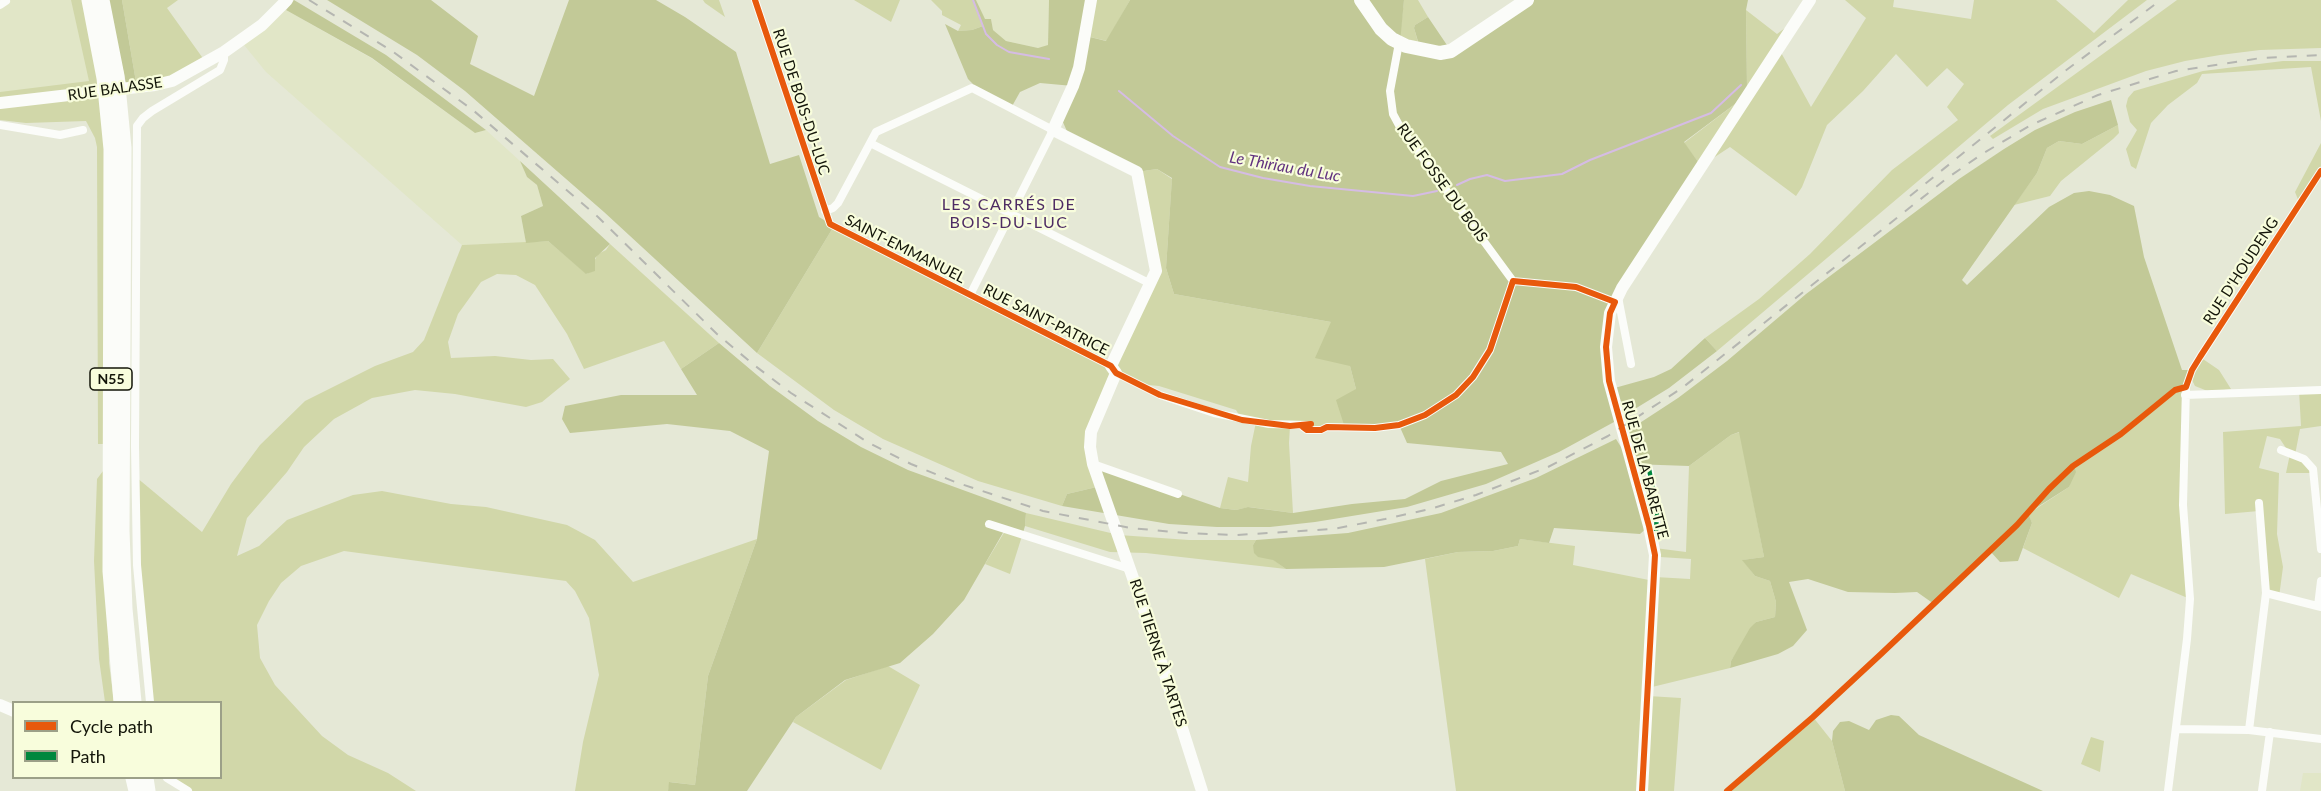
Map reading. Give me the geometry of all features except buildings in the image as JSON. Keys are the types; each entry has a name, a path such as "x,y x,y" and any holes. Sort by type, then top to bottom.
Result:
{"highway":[{"name":"N55","path":"89,0 111,77"},
{"name":"N55","path":"102,0 125,191 123,572 134,701"},
{"name":"N55","path":"114,106 110,571 121,701"}],"main road":[{"path":"1360,0 1381,29 1400,43 1440,53 1451,51 1527,0"}],"street":[{"path":"0,5 6,0"},
{"name":"RUE DE BOIS-DU-LUC","path":"755,0 830,224"},
{"path":"970,295 1073,86 1079,68 1091,0"},
{"name":"RUE DE LA BARETTE","path":"1642,791 1655,548 1609,381 1606,347 1610,313 1616,299 1810,0"},
{"name":"RUE BALASSE","path":"0,103 155,86 185,76 262,25 283,4"},
{"name":"RUE FOSSE DU BOIS","path":"1400,43 1390,91 1393,114 1513,281"},
{"path":"150,701 137,565 135,446 137,126 152,111 220,70 224,52"},
{"path":"825,211 838,203 870,143 876,132 972,88 1137,172 1156,271 1151,284 870,143"},
{"path":"0,124 60,135 83,130"},
{"name":"RUE D'HOUDENG","path":"2168,791 2190,599 2183,505 2186,391 2192,370 2321,171"},
{"name":"SAINT-EMMANUEL","path":"830,224 970,295"},
{"path":"1513,281 1576,287 1616,299 1631,363"},
{"name":"RUE SAINT-PATRICE","path":"970,295 1160,395 1214,413 1269,424 1303,427 1320,424 1327,428 1375,428 1399,425 1425,415 1456,395 1473,377 1490,350 1513,281"},
{"name":"RUE TIERNE À TARTES","path":"1151,284 1114,370 1089,442 1094,464 1202,791"},
{"path":"2186,391 2321,390"},
{"path":"2281,450 2304,459 2313,470 2321,549"},
{"path":"1094,464 1178,494"},
{"path":"1649,470 1657,509 1655,548"},
{"path":"2249,730 2266,593 2259,503"},
{"path":"989,524 1130,569"},
{"path":"2266,593 2319,606 2321,581"},
{"path":"2176,729 2249,730 2321,739"},
{"path":"2262,791 2270,732"},
{"path":"170,779 188,791"}],"shaded area":[{"path":"0,0 84,0 98,87 0,98"},
{"path":"71,0 84,0 93,36 98,87 0,98 0,92 89,81"},
{"path":"107,0 122,0 136,82 126,83"},
{"path":"122,0 178,0 167,8 207,64 164,78 136,82"},
{"path":"294,0 386,55 486,130 475,133 372,58 286,10"},
{"path":"327,0 431,0 478,36 470,64 534,96 569,0 656,0 736,52 770,164 799,155 819,217 834,226 757,353 604,212 465,91 417,55"},
{"path":"703,0 719,0 725,17 705,3"},
{"path":"854,0 900,0 891,22"},
{"path":"931,0 973,0 983,26 958,31 961,25 942,15 942,11"},
{"path":"973,0 976,0 985,19 991,19 993,30 1006,41 1038,48 1048,45 1049,0 1091,0 1086,36 1106,41 1130,0 1404,0 1400,43 1420,48 1414,28 1428,17 1451,51 1527,0 1748,0 1746,10 1747,88 1735,104 1684,142 1701,166 1610,313 1611,389 1654,377 1671,369 1705,338 1717,351 1669,388 1625,415 1612,391 1614,422 1559,452 1486,484 1407,507 1270,527 1217,527 1169,524 1062,506 1067,494 1101,486 1093,464 1220,508 1236,510 1248,507 1293,513 1405,499 1441,481 1508,464 1501,452 1407,443 1399,425 1345,428 1336,400 1356,389 1350,366 1315,358 1331,322 1174,294 1166,268 1172,178 1157,169 1137,172 1070,138 1062,120 1073,86 1040,83 1020,92 1011,108 972,88 973,84 968,79 945,24 958,31 983,26"},
{"path":"976,0 1049,0 1048,46 1038,48 1006,41 993,30 991,19 985,20"},
{"path":"1091,0 1130,0 1107,41 1086,36"},
{"path":"1404,0 1418,0 1428,17 1414,28 1420,49 1399,43"},
{"path":"1845,0 1894,0 1893,7 1971,19 1974,0 2056,0 2094,33 2128,0 2147,0 2008,105 1717,351 1705,338 1759,299 1810,254 1892,170 1958,120 1947,107 1964,84 1947,68 1927,87 1896,54 1863,91 1827,125 1802,187 1796,196 1730,147 1701,166 1684,143 1735,104 1747,88 1746,10 1777,34 1797,19 1778,47 1811,107 1866,18"},
{"path":"2177,0 2321,0 2321,48 2260,50 2220,55 2146,71 2043,109 1993,139 1990,136"},
{"path":"286,10 371,58 475,133 486,130 520,161 527,177 537,185 543,206 521,216 526,243 462,245 266,72 240,40 274,15"},
{"path":"2283,61 2321,61 2321,121 2311,67 2202,74 2197,83 2168,105 2151,123 2136,169 2131,166 2126,149 2137,130 2130,122 2126,106 2128,98 2134,91 2203,71"},
{"path":"99,96 106,144 106,444 98,444 97,147 95,138 86,121 26,123 0,120 0,107"},
{"path":"2111,100 2118,125 2082,144 2059,141 2047,148 2037,173 1962,280 1967,285 2049,207 2074,193 2089,191 2110,195 2134,206 2144,257 2182,370 2192,370 2186,387 2175,390 2121,434 2074,466 2076,472 2069,487 2028,513 2032,523 2018,561 2000,562 1990,551 1934,604 1917,592 1848,592 1808,579 1789,582 1807,630 1793,646 1778,654 1730,668 1731,661 1750,628 1756,622 1775,617 1776,602 1770,581 1755,576 1742,560 1764,557 1739,432 1731,435 1689,466 1632,464 1649,526 1640,534 1554,528 1549,543 1520,539 1518,546 1493,551 1458,552 1384,567 1286,569 1273,560 1258,557 1254,553 1253,545 1256,540 1348,533 1441,513 1536,478 1616,439 1631,463 1629,430 1678,398 1727,361 1806,294 1959,179 2004,149 2035,130 2075,112"},
{"path":"2118,125 2119,133 2061,181 2050,196 2014,205 2037,173 2047,148 2059,141 2082,144"},
{"path":"2321,143 2321,175 2299,202 2295,192"},
{"path":"520,161 610,244 595,258 595,271 586,274 548,241 526,243 521,216 543,206 537,185 527,177"},
{"path":"1157,169 1172,179 1166,268 1174,294 1331,322 1350,366 1356,389 1345,428 1290,426 1293,513 1249,507 1236,510 1220,508 1228,477 1248,482 1256,422 1242,420 1236,410 1159,386 1139,384 1116,373 1091,432 1101,486 1067,494 1062,506 978,481 883,439 834,410 757,353 834,226 1111,366 1156,271 1137,172"},
{"path":"548,241 587,274 598,254 606,250 610,244 719,343 681,369 664,341 584,369 567,334 535,285 516,275 497,274 481,282 458,314 448,342 451,358 495,356 531,360 553,359 570,379 542,402 526,407 455,394 415,390 372,398 334,419 304,447 287,472 247,518 237,556 259,546 287,520 353,495 382,491 451,504 486,507 567,525 595,540 633,582 757,539 708,676 695,785 670,782 668,791 575,791 583,742 599,675 589,618 575,591 566,581 344,551 301,566 281,583 257,625 260,658 275,685 322,736 348,755 388,773 416,791 188,791 169,779 222,779 222,701 150,701 137,565 136,477 202,532 231,484 260,445 305,401 375,366 413,352 424,340 462,245"},
{"path":"719,343 770,386 818,421 861,447 908,470 1026,513 1025,526 1022,536 1004,531 964,600 933,634 900,663 845,680 796,717 747,791 668,791 669,782 695,785 708,676 757,539 769,451 730,431 667,424 570,433 562,419 565,406 621,395 697,395 681,369"},
{"path":"2200,357 2219,370 2231,389 2210,392 2195,386 2192,380"},
{"path":"2186,387 2183,505 2190,599 2131,574 2119,598 2023,548 2032,523 2028,514 2069,487 2073,466 2121,434 2175,390"},
{"path":"2299,390 2321,390 2321,426 2300,429 2295,455 2314,473 2286,473 2290,454 2280,439 2267,436 2259,468 2279,473 2277,534 2283,567 2279,597 2266,593 2259,511 2225,514 2223,432 2301,426"},
{"path":"1740,432 1764,557 1743,560 1755,576 1770,581 1776,602 1775,617 1756,622 1731,661 1730,668 1648,688 1648,696 1681,698 1674,791 1456,791 1425,559 1458,552 1493,551 1518,546 1520,539 1575,546 1573,565 1654,581 1655,577 1690,579 1691,559 1660,557 1655,548 1686,552 1689,466 1731,435"},
{"path":"106,467 109,663 114,701 105,701 99,659 94,561 97,479"},
{"path":"1026,513 1119,535 1189,540 1256,540 1253,545 1286,569 1146,553 1110,552 1025,526"},
{"path":"1005,531 1022,536 1010,574 985,564"},
{"path":"888,666 920,685 881,770 793,722 796,717 846,680"},
{"path":"1891,715 1899,716 1919,735 2043,791 1845,791 1832,741 1833,731 1840,722 1849,721 1869,730 1876,720"},
{"path":"1813,717 1832,741 1845,791 1727,791"},
{"path":"2091,737 2104,741 2100,772 2081,764"},
{"path":"2303,773 2321,773 2321,791 2300,791"}],"waterway":[{"name":"Le Thiriau du Luc","path":"973,0 986,34 997,45 1009,52 1049,59"},
{"name":"Le Thiriau du Luc","path":"1457,185 1487,175 1505,181 1562,174 1590,160 1711,113 1741,85"},
{"name":"Le Thiriau du Luc","path":"1119,91 1173,136 1220,167 1263,178 1310,186 1413,196 1437,191"}],"railway":[{"path":"309,0 392,51 474,111 598,217 717,334 791,393 869,443 955,482 1043,511 1131,528 1236,535 1333,529 1385,519 1430,509 1476,495 1548,467 1608,436 1682,388 1946,179 2031,125 2098,95 2176,71 2261,58 2321,55"},
{"path":"1910,196 2065,71 2161,0"}],"marked path":[{"path":"1649,469 1657,509 1656,535"}],"cycle path":[{"path":"755,0 830,224 1111,366 1116,373 1160,395 1242,420 1290,426 1311,424"},
{"path":"1727,791 1813,717 1881,654 2017,525 2073,466 2121,434 2175,390 2186,387 2200,357 2321,171"},
{"path":"1303,427 1307,430 1321,430 1327,427 1375,428 1399,425 1425,415 1456,395 1473,377 1490,350 1513,281 1576,287 1615,302 1610,313 1606,347 1609,381 1655,555 1642,791"}],"district":[{"name":"LES CARRÉS DE BOIS-DU-LUC","path":"1009,214"}]}
